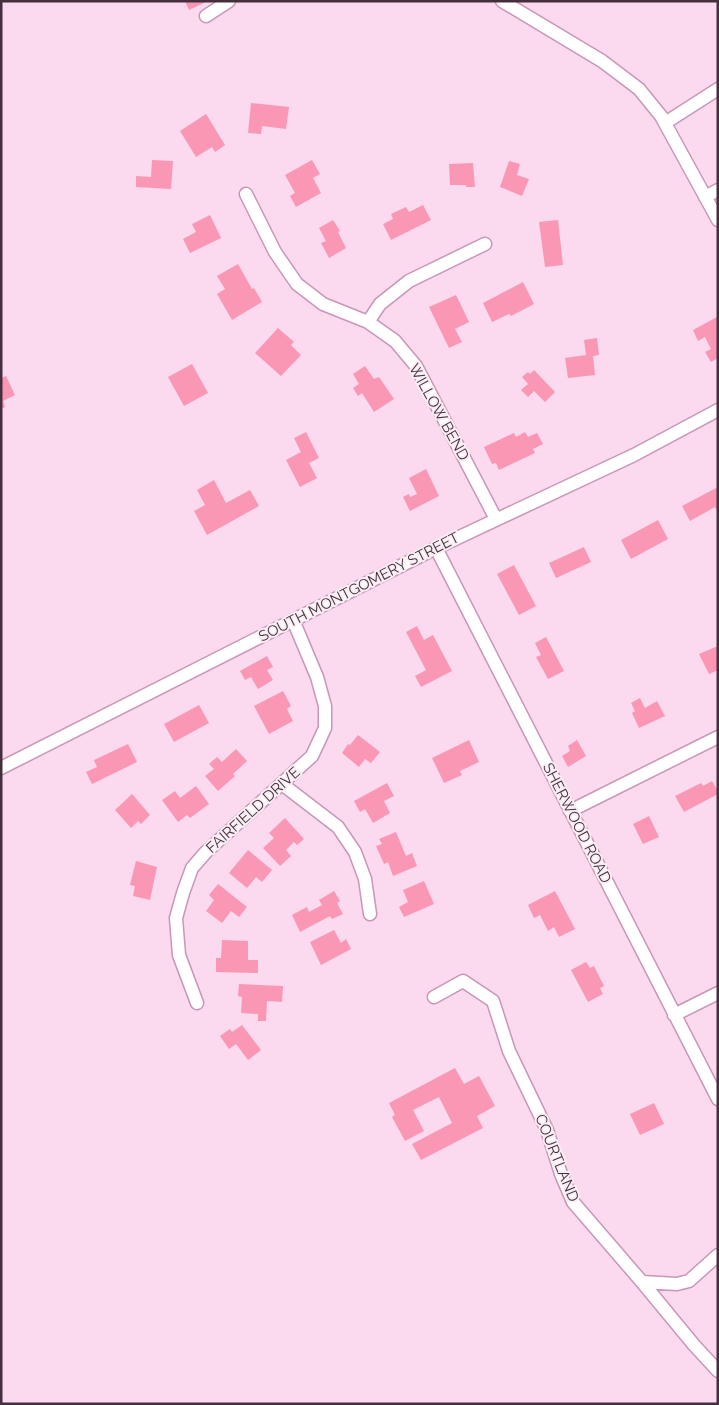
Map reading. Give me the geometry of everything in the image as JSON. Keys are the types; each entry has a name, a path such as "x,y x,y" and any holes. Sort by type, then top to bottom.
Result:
{"street":[{"path":"206,16 229,1"},
{"path":"502,1 602,61 639,89 665,123 718,220"},
{"path":"665,123 718,90"},
{"path":"705,196 718,190"},
{"name":"WILLOW BEND","path":"246,194 274,252 297,284 323,304 368,322 395,342 416,366 496,519"},
{"path":"368,322 380,304 409,281 485,244"},
{"name":"SOUTH MONTGOMERY STREET","path":"1,768 436,548 634,455 718,410"},
{"name":"SHERWOOD ROAD","path":"436,548 718,1099"},
{"name":"FAIRFIELD DRIVE","path":"197,1003 179,955 176,918 192,868 206,852 312,756 325,728 325,706 317,677 293,620"},
{"path":"570,811 718,737"},
{"path":"282,784 338,827 355,852 365,879 370,914"},
{"name":"COURTLAND","path":"434,997 463,981 493,1002 509,1051 547,1130 560,1174 573,1202 694,1346 718,1371"},
{"path":"674,1015 718,993"},
{"path":"642,1282 677,1284 689,1281 718,1255"}],"building":[{"path":"185,1 208,1 189,10"},
{"path":"251,103 289,107 286,129 262,126 261,134 248,133"},
{"path":"206,114 225,145 215,152 212,147 196,157 180,131"},
{"path":"152,160 173,161 171,189 136,187 136,176 151,177"},
{"path":"312,160 320,174 313,178 321,193 296,207 290,196 295,193 285,175"},
{"path":"509,161 520,164 517,175 529,179 522,196 500,187"},
{"path":"473,163 475,187 450,185 449,164"},
{"path":"423,205 431,220 391,240 383,224 393,219 391,214 406,207 409,212"},
{"path":"210,215 221,238 190,253 183,239 196,232 192,224"},
{"path":"333,220 340,231 338,232 346,248 329,258 321,243 326,241 319,228"},
{"path":"558,220 563,265 545,267 539,222"},
{"path":"238,264 252,289 254,288 262,302 232,320 217,294 225,289 217,276"},
{"path":"523,282 534,304 511,316 509,314 492,322 483,303"},
{"path":"456,295 469,322 455,329 462,342 449,348 429,307"},
{"path":"717,317 718,358 711,362 705,352 711,349 705,337 698,341 693,330"},
{"path":"278,328 294,342 291,345 301,355 281,376 255,353"},
{"path":"597,338 599,355 593,356 595,375 568,378 565,358 586,355 584,340"},
{"path":"192,364 208,393 184,406 168,377"},
{"path":"365,366 374,379 379,377 394,399 374,412 362,393 358,396 353,388 359,384 353,374"},
{"path":"534,370 555,392 545,402 534,391 528,397 521,390 528,384 522,377"},
{"path":"6,376 15,395 3,401 5,407 1,409 1,378"},
{"path":"306,432 319,458 309,463 317,478 300,487 286,460 301,452 294,438"},
{"path":"525,432 528,437 537,433 543,444 533,449 535,453 499,470 496,463 492,464 484,447 514,433 516,437"},
{"path":"426,469 439,496 410,511 403,497 409,494 410,497 417,494 409,478"},
{"path":"214,480 226,503 250,490 259,506 207,535 194,511 205,505 197,490"},
{"path":"718,487 718,513 715,507 690,521 682,506"},
{"path":"658,520 668,539 631,559 621,540"},
{"path":"584,547 591,562 556,578 549,563"},
{"path":"514,565 536,606 519,615 497,574"},
{"path":"417,626 424,640 433,635 452,671 421,687 415,676 426,670 406,632"},
{"path":"546,637 564,671 548,679 536,657 541,655 535,643"},
{"path":"718,646 718,670 709,674 699,654"},
{"path":"267,656 273,667 267,670 273,680 258,689 251,677 245,680 240,671"},
{"path":"283,691 291,706 287,709 293,721 269,734 254,706"},
{"path":"640,698 645,708 657,701 665,716 639,728 632,713 635,711 631,703"},
{"path":"199,705 209,723 174,742 164,724"},
{"path":"358,735 380,752 371,763 365,759 359,767 342,753"},
{"path":"469,740 479,762 460,771 462,775 444,783 432,758"},
{"path":"577,740 586,756 568,767 562,756 570,751 568,746"},
{"path":"128,744 137,762 92,784 86,772 97,767 94,760"},
{"path":"236,749 247,761 233,774 235,776 218,791 205,776 214,769 209,764 217,757 222,762"},
{"path":"712,781 718,794 684,812 675,796 701,783 703,786"},
{"path":"387,783 394,796 384,801 390,813 373,823 365,809 360,812 354,801"},
{"path":"196,786 209,804 190,818 187,815 178,822 162,800 175,791 180,798"},
{"path":"132,794 150,815 141,824 138,821 131,828 115,810"},
{"path":"649,816 659,837 643,844 633,824"},
{"path":"285,818 304,839 297,845 294,842 286,850 291,856 280,866 263,848 274,838 269,833"},
{"path":"396,832 406,856 412,853 417,866 393,876 388,862 384,864 376,846 382,844 379,839"},
{"path":"248,850 272,870 262,882 256,877 247,888 229,873"},
{"path":"136,861 157,867 150,900 133,896 135,886 130,885"},
{"path":"424,881 434,904 404,917 399,907 408,902 403,890"},
{"path":"218,884 247,907 239,917 231,911 222,923 206,911 214,900 209,895"},
{"path":"334,891 340,901 337,903 343,914 332,919 330,916 300,932 292,915 307,907 309,912 322,905 319,900"},
{"path":"555,891 575,929 559,937 554,927 548,931 540,915 534,918 528,905"},
{"path":"334,930 341,943 346,939 351,949 321,965 310,942"},
{"path":"222,940 248,941 248,960 258,960 258,973 216,972 216,958 221,958"},
{"path":"586,962 590,968 594,966 604,986 600,988 603,994 588,1002 571,970"},
{"path":"239,984 283,986 282,1002 267,1001 266,1021 258,1021 258,1014 241,1013 242,997 238,996"},
{"path":"242,1025 261,1050 248,1060 236,1044 229,1049 220,1036 230,1029 232,1032"},
{"path":"455,1068 464,1084 479,1076 495,1106 477,1116 483,1128 421,1160 412,1144 452,1123 439,1097 413,1110 424,1131 405,1141 392,1117 395,1115 389,1103"},
{"path":"654,1103 664,1124 640,1135 630,1114"}]}
